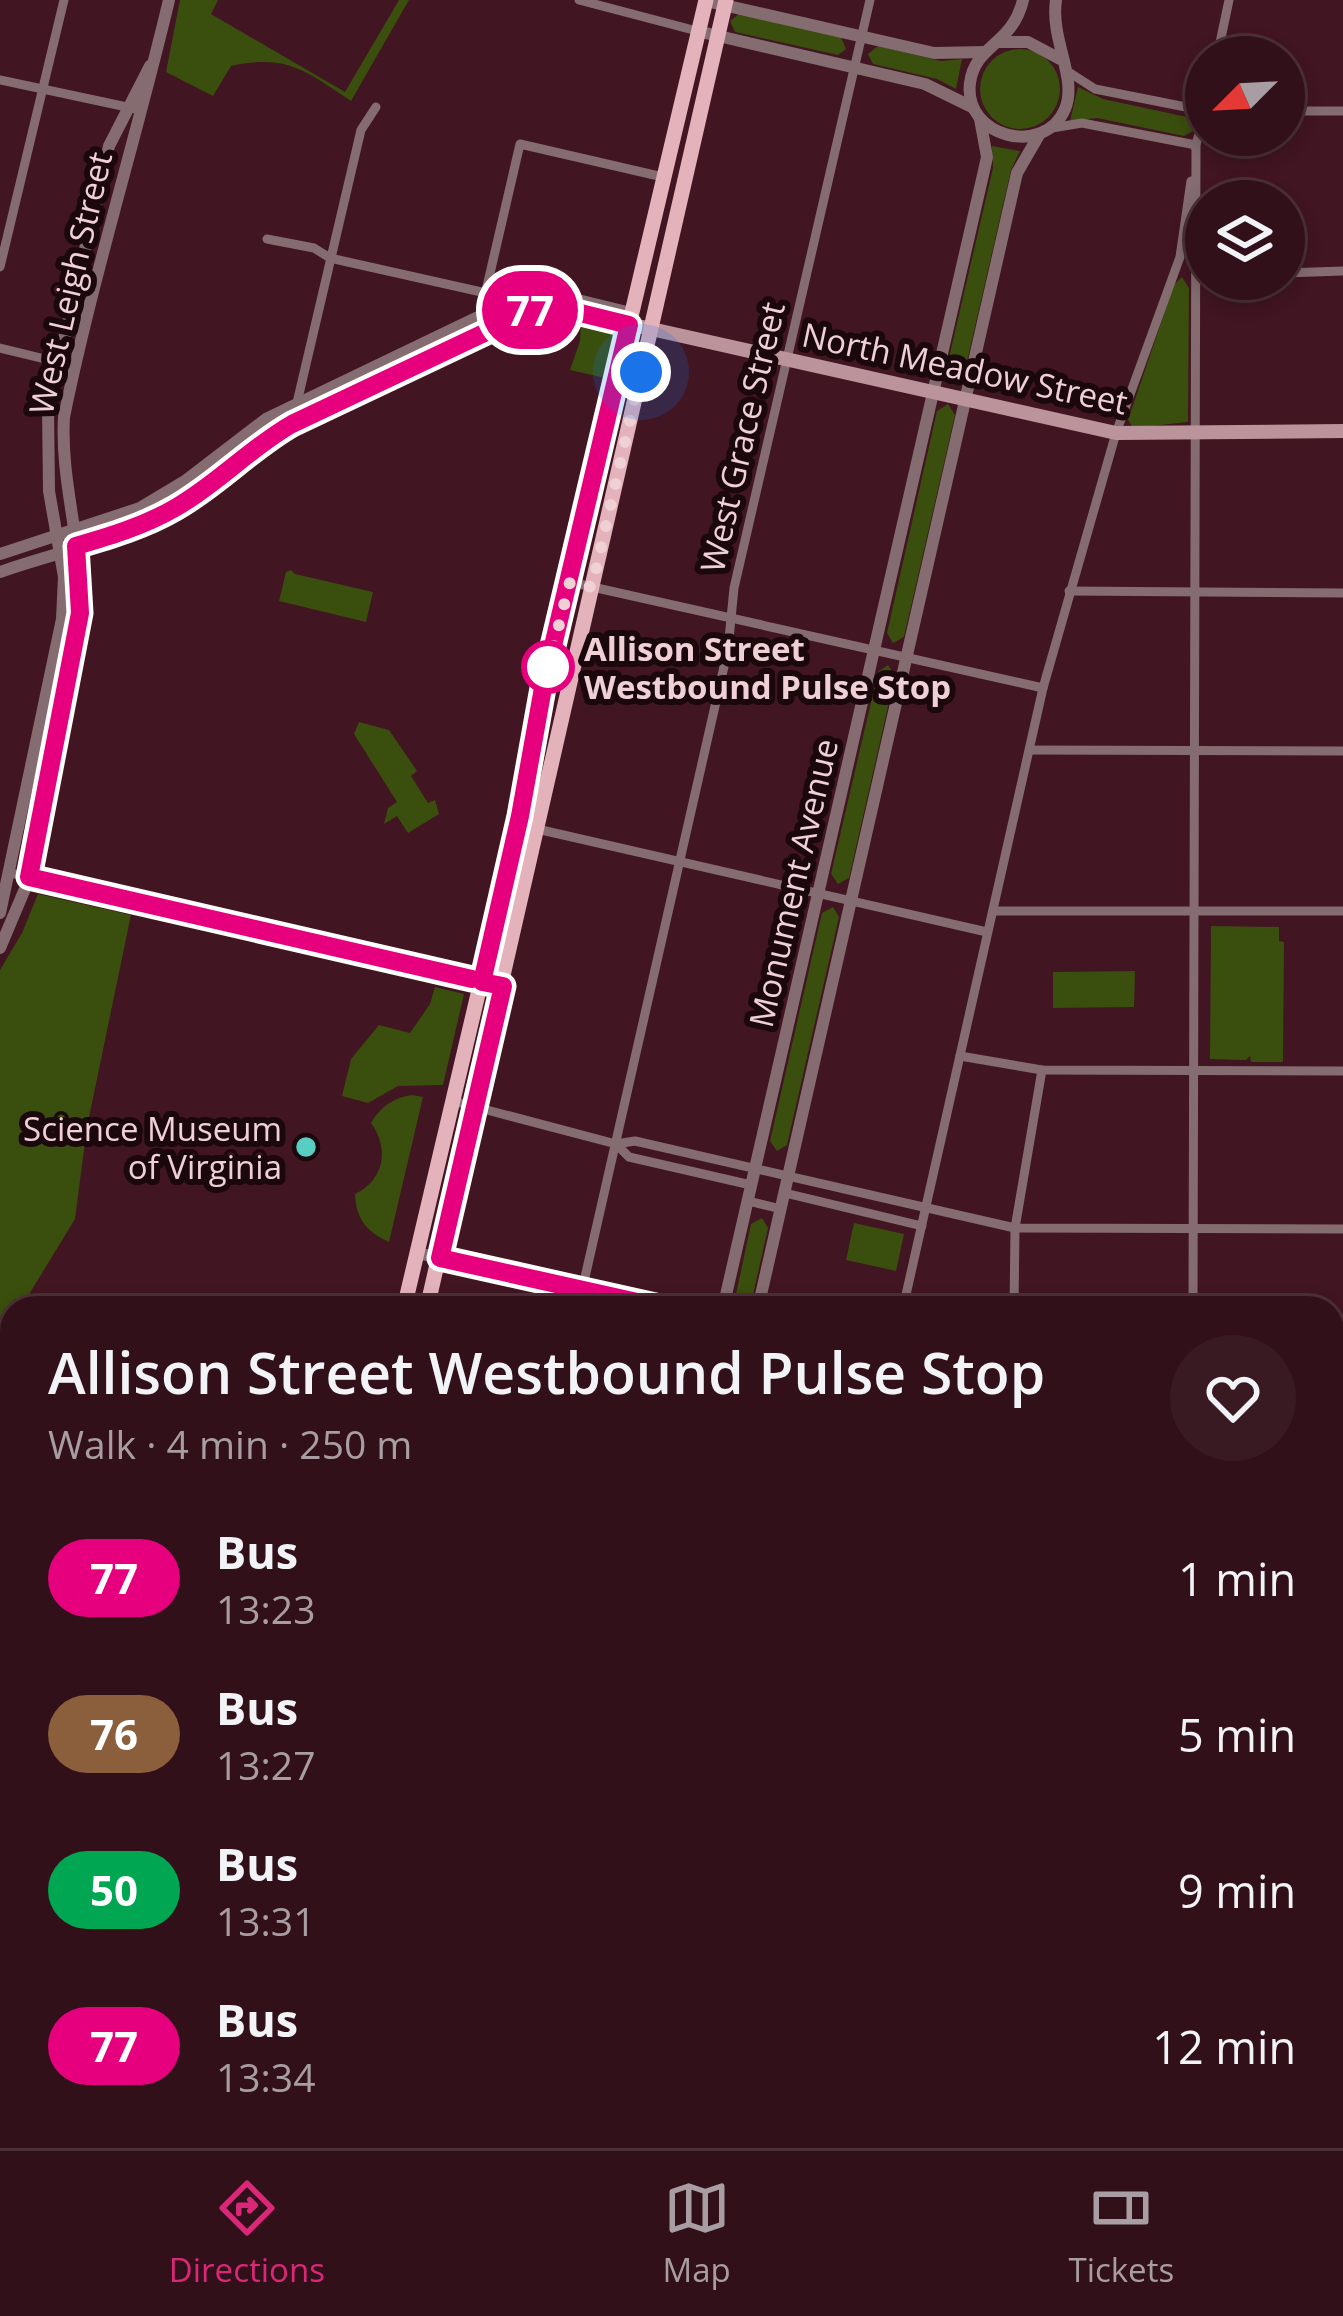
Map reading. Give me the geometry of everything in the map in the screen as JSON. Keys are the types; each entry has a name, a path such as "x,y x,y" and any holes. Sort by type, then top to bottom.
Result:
{"main road":[{"path":"407,1296 706,0"},
{"path":"430,1296 726,2"},
{"name":"North Meadow Street","path":"630,319 1116,433 1343,431"}],"street":[{"path":"0,267 64,0"},
{"name":"West Leigh Street","path":"0,948 29,877 80,613 63,435 74,366 169,0"},
{"path":"579,0 925,84 1008,136 1082,123 1185,143"},
{"path":"706,0 934,53 985,52"},
{"name":"West Grace Street","path":"581,1296 728,650 734,588 870,0"},
{"path":"976,113 970,77 985,52 1012,30 1023,0"},
{"path":"1046,132 1068,102 1053,22 1056,0"},
{"path":"1221,36 1228,0"},
{"path":"999,42 1028,43 1095,89 1185,108"},
{"name":"West Leigh Street","path":"0,913 62,619 61,551 49,490 46,440 58,362 109,146 156,54"},
{"path":"0,80 141,110"},
{"path":"292,424 361,130 376,107"},
{"path":"1305,111 1343,111"},
{"name":"Monument Avenue","path":"726,1296 987,157 976,113"},
{"name":"Monument Avenue","path":"761,1296 1017,173 1046,132"},
{"path":"475,338 520,144 663,177"},
{"path":"905,1296 1043,688 1116,433 1180,256 1194,156"},
{"path":"267,239 486,293"},
{"path":"1305,273 1343,272"},
{"name":"North Meadow Street","path":"0,554 140,508 166,494 250,429 539,292 630,319"},
{"path":"1193,1296 1200,300"},
{"name":"North Meadow Street","path":"0,572 129,530 178,507 256,445 292,424 548,305 630,319"},
{"path":"0,348 74,366"},
{"path":"570,582 1043,688"},
{"path":"1069,591 1343,592"},
{"path":"1030,750 1343,751"},
{"path":"537,829 987,932"},
{"path":"11,872 503,986"},
{"path":"993,911 1343,911"},
{"path":"960,1056 1042,1070 1343,1071"},
{"path":"1014,1296 1015,1228 1042,1070"},
{"path":"453,1101 616,1144 635,1141 1015,1228 1343,1229"},
{"path":"616,1144 629,1156 752,1185"},
{"path":"784,1192 922,1226"},
{"path":"748,1201 781,1208"},
{"path":"417,1253 612,1296"}],"green space":[{"path":"180,0 218,0 211,14 345,92 399,0 409,0 351,101 282,64 231,66 213,96 166,72"},
{"path":"739,14 841,37 846,49 838,55 735,32 730,21"},
{"path":"878,46 941,61 962,59 956,89 937,79 873,64 868,54"},
{"path":"1020,49 1049,60 1060,89 1049,118 1020,129 991,118 980,89 991,60"},
{"path":"1078,87 1103,99 1185,117 1185,135 1097,118 1070,121"},
{"path":"992,146 1020,151 1011,170 963,379 952,385 945,375 993,168"},
{"path":"1182,277 1185,300 1189,300 1188,422 1133,428 1128,420 1174,285"},
{"path":"581,322 616,330 605,378 570,370"},
{"path":"948,404 955,415 904,637 893,643 887,633 937,411"},
{"path":"286,572 373,592 366,622 279,601"},
{"path":"888,665 895,676 849,878 838,884 831,874 878,672"},
{"path":"359,722 389,730 417,771 411,776 428,803 435,800 439,814 408,833 397,816 384,824 388,808 397,802 354,734"},
{"path":"38,894 131,915 87,1127 75,1219 28,1296 0,1296 0,970"},
{"path":"833,907 839,917 787,1145 777,1151 770,1141 822,913"},
{"path":"1211,926 1279,927 1279,941 1284,942 1283,1062 1251,1062 1250,1056 1246,1060 1210,1059"},
{"path":"1135,971 1134,1007 1053,1008 1053,972"},
{"path":"435,987 464,994 443,1085 398,1086 368,1103 342,1096 351,1059 379,1025 410,1033 430,1004"},
{"path":"412,1095 423,1097 389,1242 364,1224 355,1194 372,1181 381,1163 381,1143 371,1123 388,1104"},
{"path":"762,1218 768,1228 753,1296 736,1296 751,1224"},
{"path":"854,1223 904,1234 896,1271 846,1260"}],"bus line":[{"name":"77","path":"472,979 29,877 80,613 76,546 129,530 178,507 256,445 292,424 548,305 629,325 543,688 482,982 503,986 440,1258 610,1296"}],"place":[{"name":"Allison Street Westbound Pulse Stop","path":"548,667"},
{"name":"Science Museum of Virginia","path":"306,1147"}],"route":[{"path":"548,667 570,582 592,587 641,372"}]}
